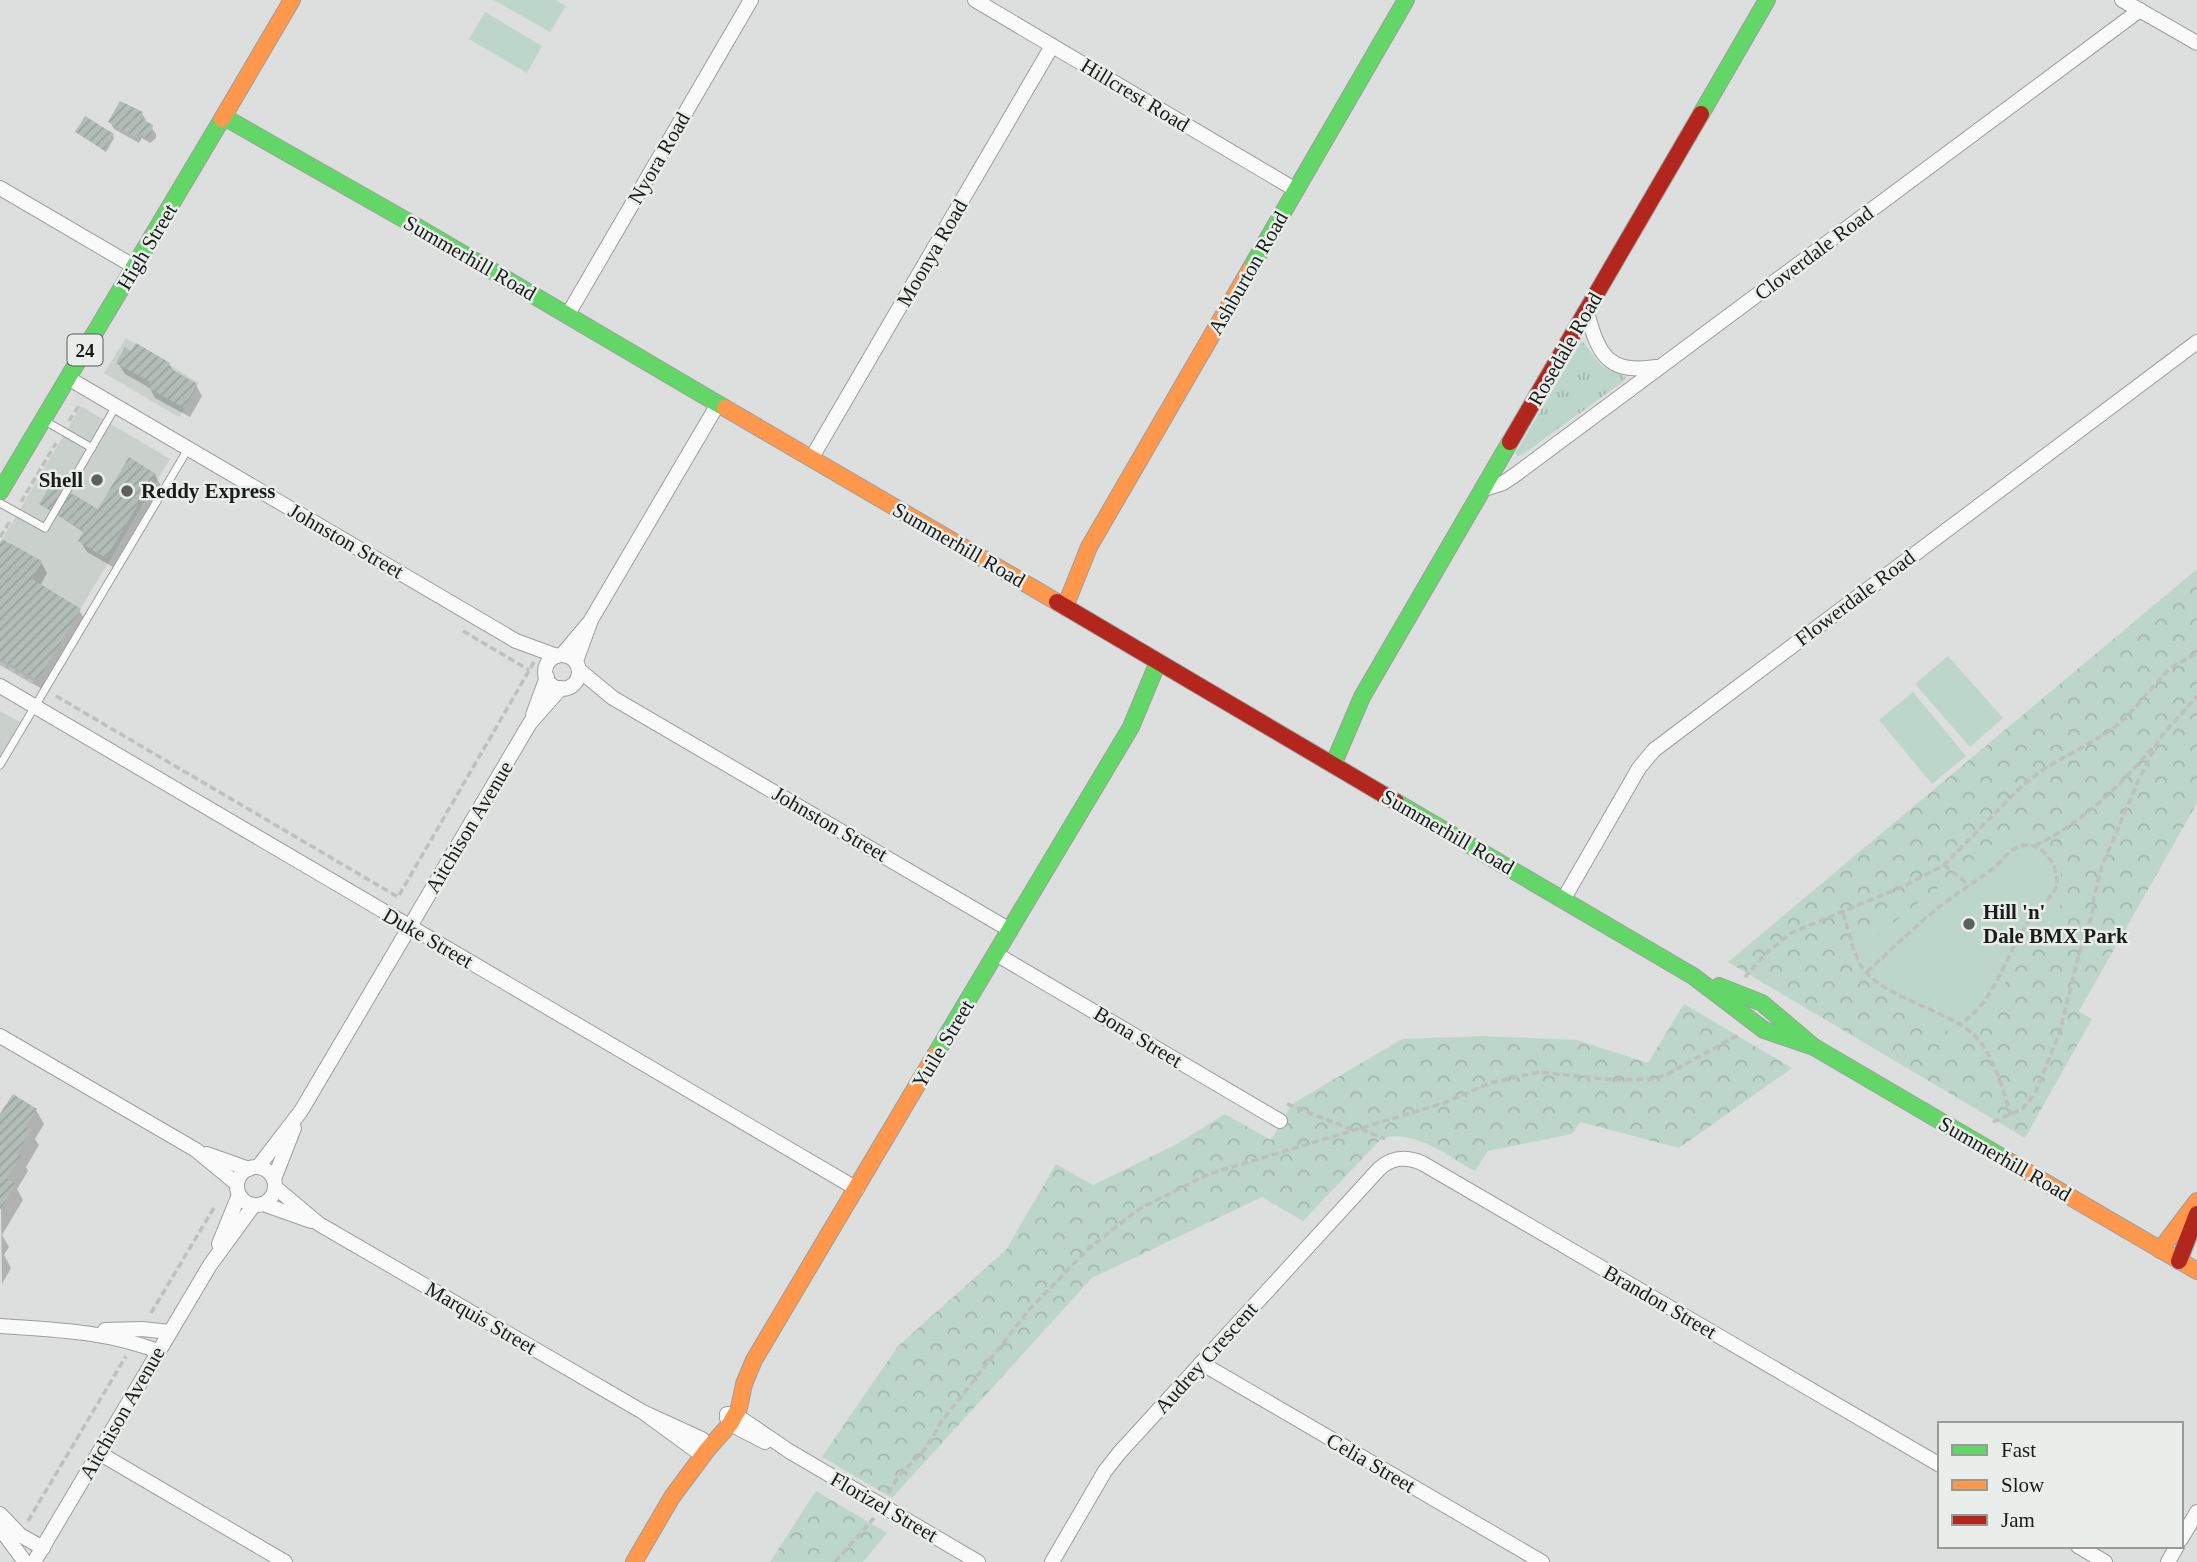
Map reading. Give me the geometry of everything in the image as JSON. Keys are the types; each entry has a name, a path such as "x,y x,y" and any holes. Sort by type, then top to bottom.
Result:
{"main road":[{"name":"High Street","path":"0,492 292,0"},
{"name":"Ashburton Road","path":"1065,607 1089,547 1406,0"},
{"name":"Rosedale Road","path":"1318,756 1362,697 1767,0"},
{"name":"Summerhill Road","path":"224,117 1693,976 1765,1030 1814,1047"},
{"name":"Ashburton Road","path":"1047,597 1089,547"},
{"name":"Yuile Street","path":"634,1562 672,1497 682,1470 730,1417 734,1385 754,1360 857,1189 1130,727 1158,662"},
{"name":"Yuile Street","path":"1130,727 1176,672"},
{"name":"Rosedale Road","path":"1333,765 1362,697"},
{"name":"Summerhill Road","path":"1693,976 1762,1003 1814,1047 2197,1271"},
{"path":"2160,1250 2197,1201"},
{"path":"2179,1261 2197,1214"}],"street":[{"name":"Nyora Road","path":"568,316 751,0"},
{"name":"Hillcrest Road","path":"975,0 1296,190"},
{"path":"2122,0 2197,43"},
{"name":"Cloverdale Road","path":"1484,489 1503,483 1515,475 2140,10"},
{"name":"Moonya Road","path":"811,459 1052,46"},
{"path":"0,188 135,267"},
{"path":"1587,312 1598,348 1606,358 1623,367 1639,370 1661,367"},
{"name":"Flowerdale Road","path":"1563,900 1639,768 1654,750 2197,342"},
{"name":"Johnston Street","path":"68,378 516,641 572,658 572,676"},
{"name":"Aitchison Avenue","path":"530,723 546,672 591,620 718,404"},
{"name":"Aitchison Avenue","path":"253,1168 301,1111 530,723 572,676 591,620"},
{"name":"Johnston Street","path":"516,641 546,672 552,685 572,676"},
{"name":"Johnston Street","path":"572,676 1010,930"},
{"name":"Duke Street","path":"0,686 857,1189"},
{"name":"Bona Street","path":"996,954 1280,1121"},
{"path":"0,1035 196,1150 238,1189 243,1200 258,1205 272,1197 274,1183 268,1171 196,1150"},
{"name":"Aitchison Avenue","path":"274,1183 301,1111"},
{"name":"Brandon Street","path":"1379,1169 1397,1158 1422,1163 1938,1464"},
{"path":"238,1189 241,1174 253,1168"},
{"name":"Audrey Crescent","path":"1052,1562 1113,1461 1379,1169"},
{"name":"Marquis Street","path":"274,1183 319,1224 701,1447"},
{"name":"Aitchison Avenue","path":"210,1265 238,1189"},
{"name":"Aitchison Avenue","path":"34,1562 210,1265 258,1205"},
{"name":"Marquis Street","path":"258,1205 319,1224"},
{"path":"0,1326 138,1336 170,1332"},
{"path":"138,1336 158,1351"},
{"name":"Celia Street","path":"1201,1363 1542,1562"},
{"name":"Florizel Street","path":"730,1417 978,1562"},
{"path":"99,1453 285,1562"},
{"path":"2183,1536 2197,1512"},
{"path":"0,1514 20,1535 43,1548"},
{"path":"0,1521 12,1547 24,1562"},
{"path":"2081,1548 2105,1562"}],"lane":[{"path":"0,503 45,528 117,406"},
{"path":"43,421 92,448"},
{"path":"0,765 188,449"}],"path":[{"path":"0,537 80,404 108,420"},
{"path":"0,663 398,897 529,671 460,629"},
{"path":"1758,983 1746,976 1780,940 1904,886 1944,865 2024,784 2126,719 2169,669 2197,653"},
{"path":"1867,972 1945,902 1993,869 2016,847 2035,846 2068,828 2096,806 2128,776 2197,696"},
{"path":"1993,1122 2011,1115 2032,1100 2057,1039 2081,946 2092,916 2102,866 2139,779 2160,738"},
{"path":"1959,1025 1982,1006 2021,934 2057,886 2056,868 2052,860 2035,846"},
{"path":"1944,865 1969,885"},
{"path":"1843,912 1858,961 1867,972 1883,985 1959,1025 1977,1038 1996,1069 2011,1115"},
{"path":"835,1562 873,1521 899,1476 926,1448 942,1421 1029,1310 1088,1249 1139,1209 1209,1174 1444,1103 1490,1083 1539,1072 1613,1080 1654,1079 1731,1040 1743,1031 1747,1017"},
{"path":"1287,1104 1353,1130"},
{"path":"1359,1128 1385,1139"},
{"path":"20,1535 217,1203"}],"shaded area":[{"path":"126,338 199,383 179,417 104,373"},
{"name":"Shell","path":"81,406 170,459 38,680 0,659 0,543"},
{"path":"0,711 20,722 0,756"}],"green space":[{"path":"494,0 556,0 566,6 550,32"},
{"path":"485,12 542,46 527,73 469,39"},
{"path":"1582,341 1602,366 1626,377 1624,381 1517,456 1516,452"},
{"path":"2197,569 2197,803 2079,1011 2092,1019 2025,1138 1728,962"},
{"path":"1948,656 2003,718 1970,747 1915,684"},
{"path":"1913,692 1966,756 1932,784 1879,720"},
{"name":"Hill 'n' Dale BMX Park","path":"2028,833 2059,859 2064,901 2035,936 1972,1034 1960,1038 1870,984 1851,956 2001,838"},
{"path":"1684,1004 1792,1068 1679,1148 1580,1122 1572,1134 1488,1151 1475,1171 1419,1141 1407,1137 1382,1138 1303,1221 1262,1197 1092,1278 892,1498 822,1457 898,1346 1006,1250 1056,1164 1093,1185 1177,1144 1225,1114 1271,1140 1292,1104 1402,1039 1483,1036 1577,1040 1648,1063"},
{"path":"816,1491 887,1533 863,1562 770,1562"}],"building":[{"path":"120,101 143,112 140,118 153,125 151,135 146,138 138,133 135,137 108,122"},
{"path":"85,116 114,134 104,150 75,132"},
{"path":"136,343 170,363 168,367 197,384 184,408 147,387 150,382 116,363 125,347 131,351"},
{"name":"Reddy Express","path":"129,457 156,474 106,558 78,541 84,531 39,504 52,482 98,509"},
{"path":"2,539 42,561 32,579 81,609 38,680 0,659"},
{"path":"13,1094 37,1109 26,1126 32,1129 17,1153 21,1155 7,1178 16,1184 0,1210 0,1114"}],"traffic: fast":[{"path":"1249,271 1406,0"},
{"path":"1701,114 1767,0"},
{"path":"224,117 725,408"},
{"path":"0,492 222,119"},
{"path":"1333,765 1362,697 1510,442"},
{"path":"935,1055 1131,727 1158,662"},
{"path":"1396,802 1693,976 1764,1030 1814,1047"},
{"path":"1719,986 1762,1003 1814,1047 2012,1163"}],"traffic: slow":[{"path":"222,119 292,0"},
{"path":"1065,607 1089,547 1249,271"},
{"path":"725,408 1057,602"},
{"path":"634,1562 672,1497 730,1424 739,1408 744,1384 754,1360 935,1055"},
{"path":"2012,1163 2197,1271"},
{"path":"2160,1250 2197,1201"}],"traffic: jam":[{"path":"1510,442 1701,114"},
{"path":"1057,602 1396,802"},
{"path":"2179,1261 2197,1214"}],"place":[{"name":"Shell","path":"97,480"},
{"name":"Reddy Express","path":"127,491"},
{"name":"Hill 'n' Dale BMX Park","path":"1969,924"}]}
